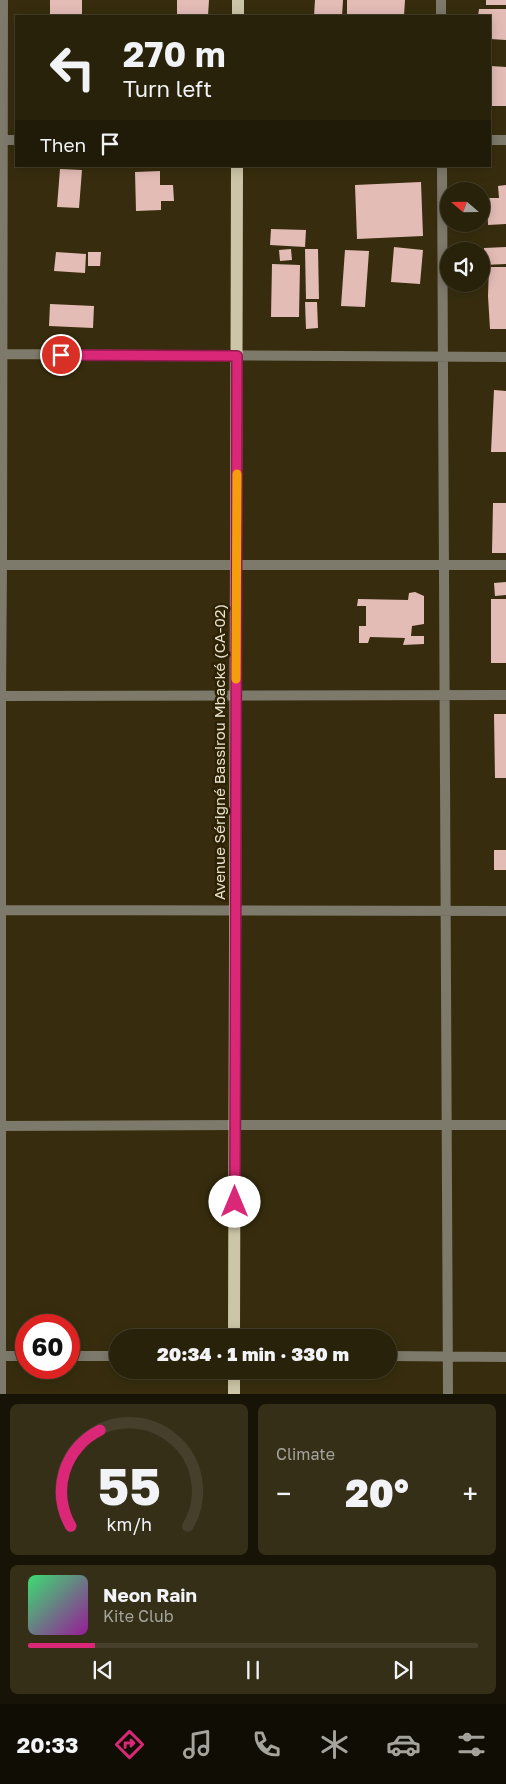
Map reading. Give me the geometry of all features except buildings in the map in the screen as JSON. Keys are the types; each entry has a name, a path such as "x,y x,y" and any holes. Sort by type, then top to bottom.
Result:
{"main road":[{"path":"238,0 238,15"},
{"name":"Avenue Sérigné Bassirou Mbacké (CA-02)","path":"234,1329 237,167"},
{"path":"234,1379 234,1394"}],"street":[{"path":"1,1394 0,696 3,0"},
{"path":"441,0 441,15"},
{"path":"2,140 15,140"},
{"path":"491,140 506,140"},
{"path":"442,167 448,1394"},
{"path":"1,354 506,357"},
{"path":"1,564 506,566"},
{"path":"0,696 506,695"},
{"path":"1,910 506,911"},
{"path":"1,1126 506,1125"},
{"path":"1,1356 15,1356"},
{"path":"80,1356 109,1356"},
{"path":"397,1356 506,1357"}],"slow traffic":[{"path":"236,679 237,474"}],"route":[{"path":"61,355 237,356 235,1202"}]}
